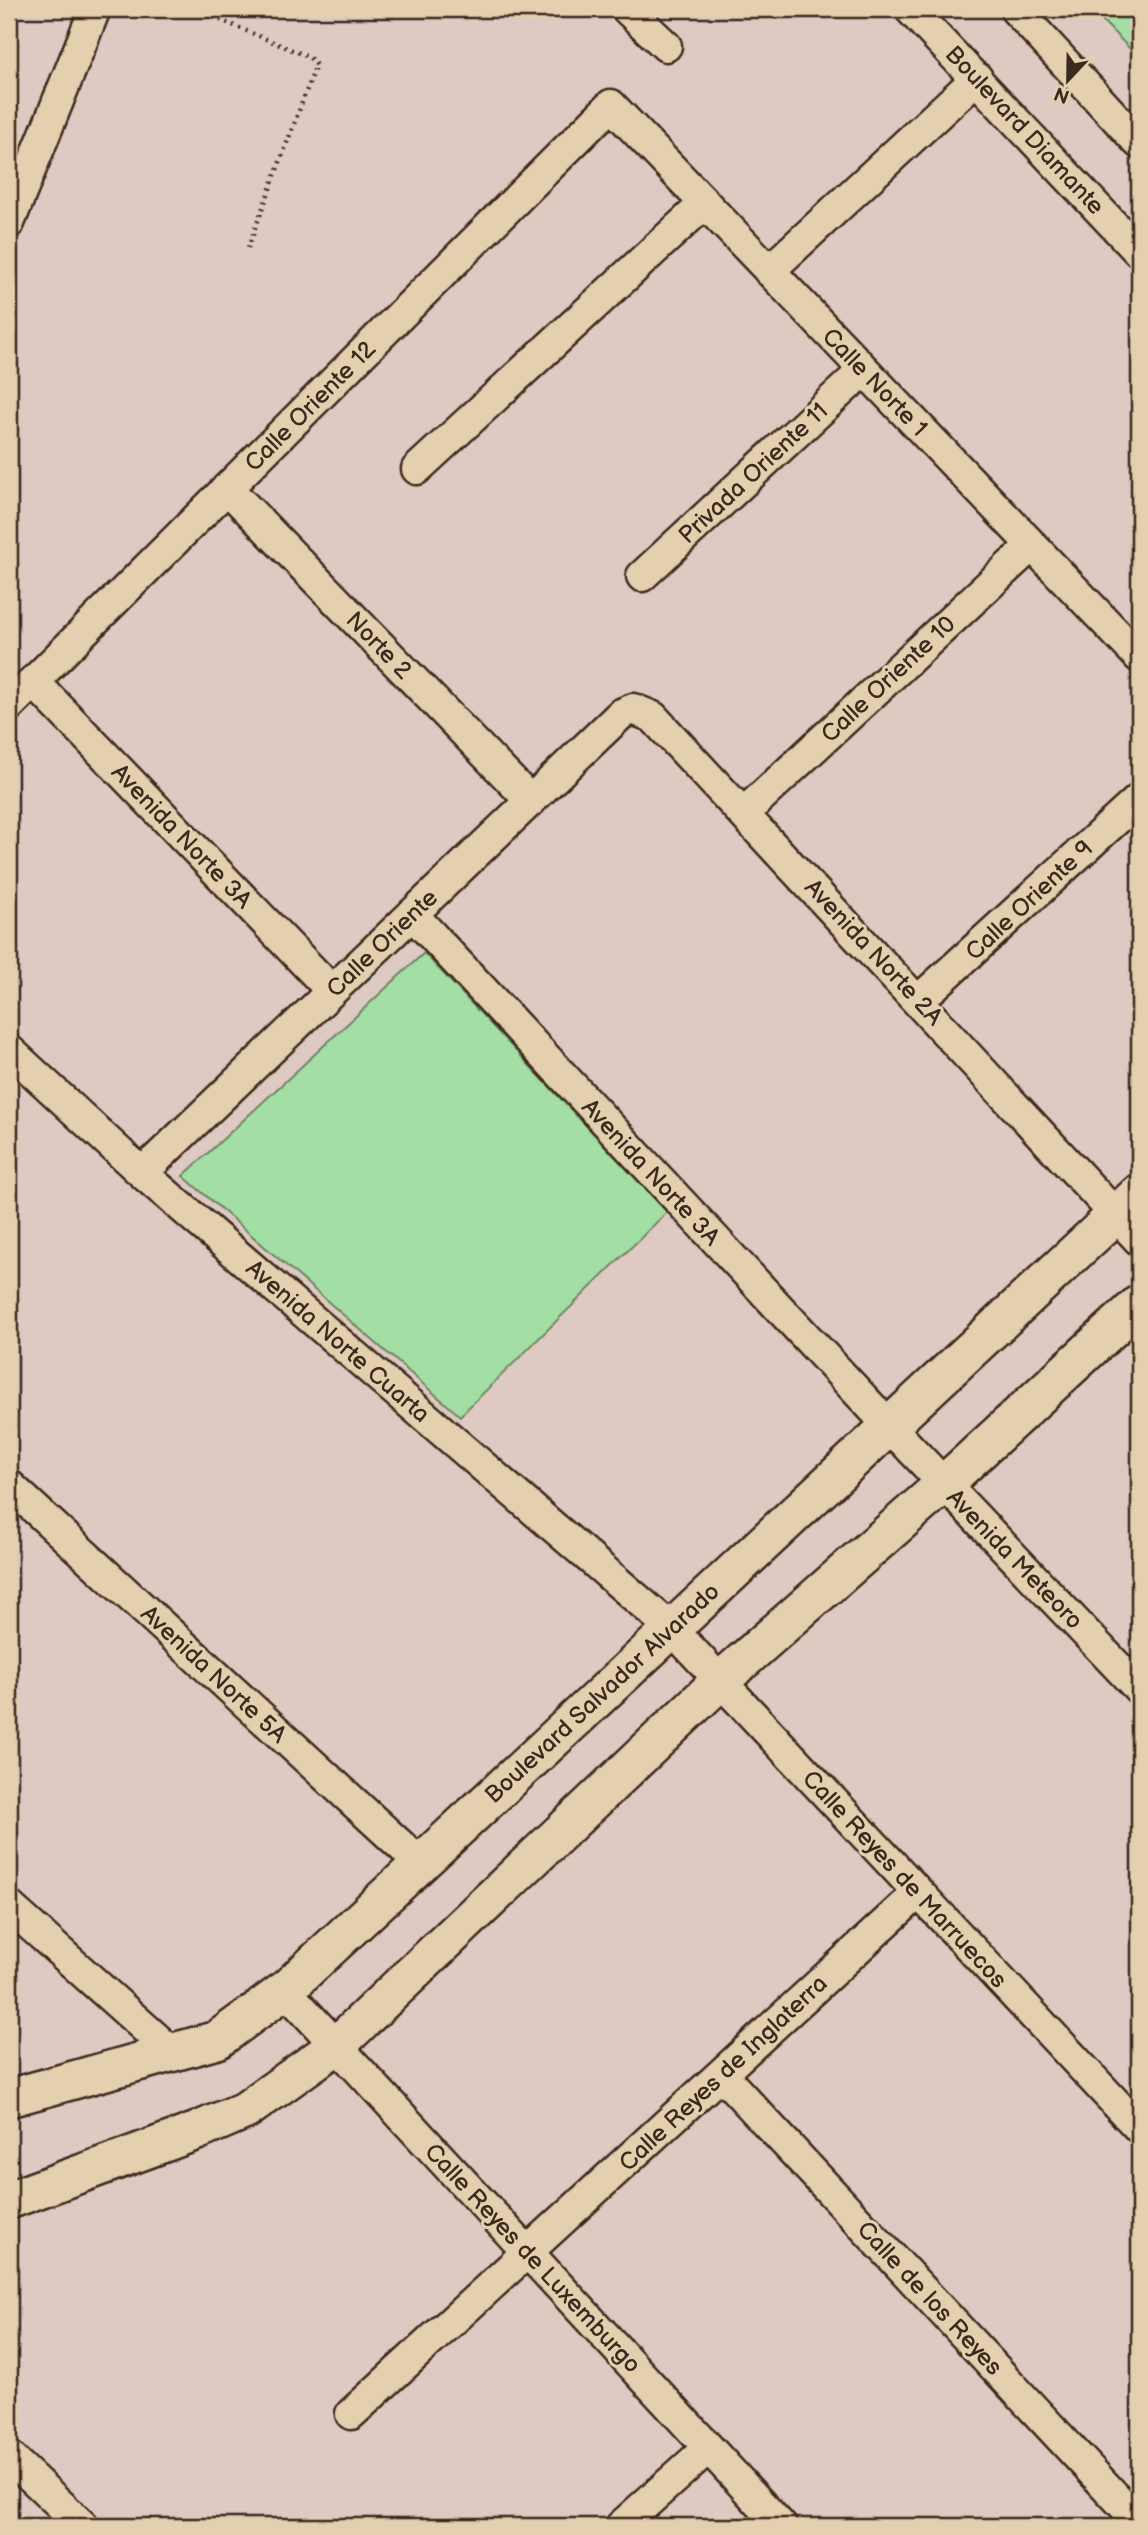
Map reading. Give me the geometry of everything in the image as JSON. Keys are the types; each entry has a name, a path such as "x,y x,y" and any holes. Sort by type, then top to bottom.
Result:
{"street":[{"path":"9,223 94,9"},
{"path":"627,9 666,46"},
{"name":"Boulevard Diamante","path":"910,9 1139,252"},
{"path":"1015,9 1139,143"},
{"path":"769,271 976,78"},
{"name":"Calle Norte 1","path":"611,105 1139,657"},
{"name":"Calle Oriente 12","path":"9,706 611,105"},
{"path":"417,469 705,203"},
{"name":"Privada Oriente 11","path":"642,576 864,370"},
{"name":"Norte 2","path":"227,488 531,801"},
{"name":"Calle Oriente 10","path":"744,813 1032,545"},
{"name":"Avenida Norte 3A","path":"33,681 332,991"},
{"name":"Avenida Norte 2A","path":"621,714 633,709 653,717 919,1000 1131,1216"},
{"name":"Calle Oriente","path":"142,1173 621,714"},
{"name":"Calle Oriente 9","path":"919,1000 1139,799"},
{"name":"Avenida Norte 3A","path":"412,914 891,1428"},
{"name":"Avenida Norte Cuarta","path":"9,1050 142,1173 671,1628"},
{"name":"Boulevard Salvador Alvarado","path":"9,2098 217,2040 285,1990 671,1628 891,1428 1131,1216"},
{"path":"9,2200 197,2131 246,2110 336,2046 720,1681 944,1484 1139,1304"},
{"name":"Avenida Meteoro","path":"891,1428 1139,1689"},
{"name":"Avenida Norte 5A","path":"9,1485 420,1863"},
{"name":"Calle Reyes de Marruecos","path":"671,1628 918,1894 1137,2121"},
{"name":"Calle Reyes de Inglaterra","path":"351,2414 918,1894"},
{"path":"9,1906 174,2054"},
{"name":"Calle Reyes de Luxemburgo","path":"285,1990 781,2526"},
{"name":"Calle de los Reyes","path":"721,2074 1139,2522"},
{"path":"621,2526 708,2448"},
{"path":"9,2456 83,2526"}],"path":[{"path":"194,9 309,57 316,65 248,248"}],"green space":[{"path":"1091,9 1139,9 1139,58"},
{"path":"424,953 667,1212 460,1416 183,1176"}]}
